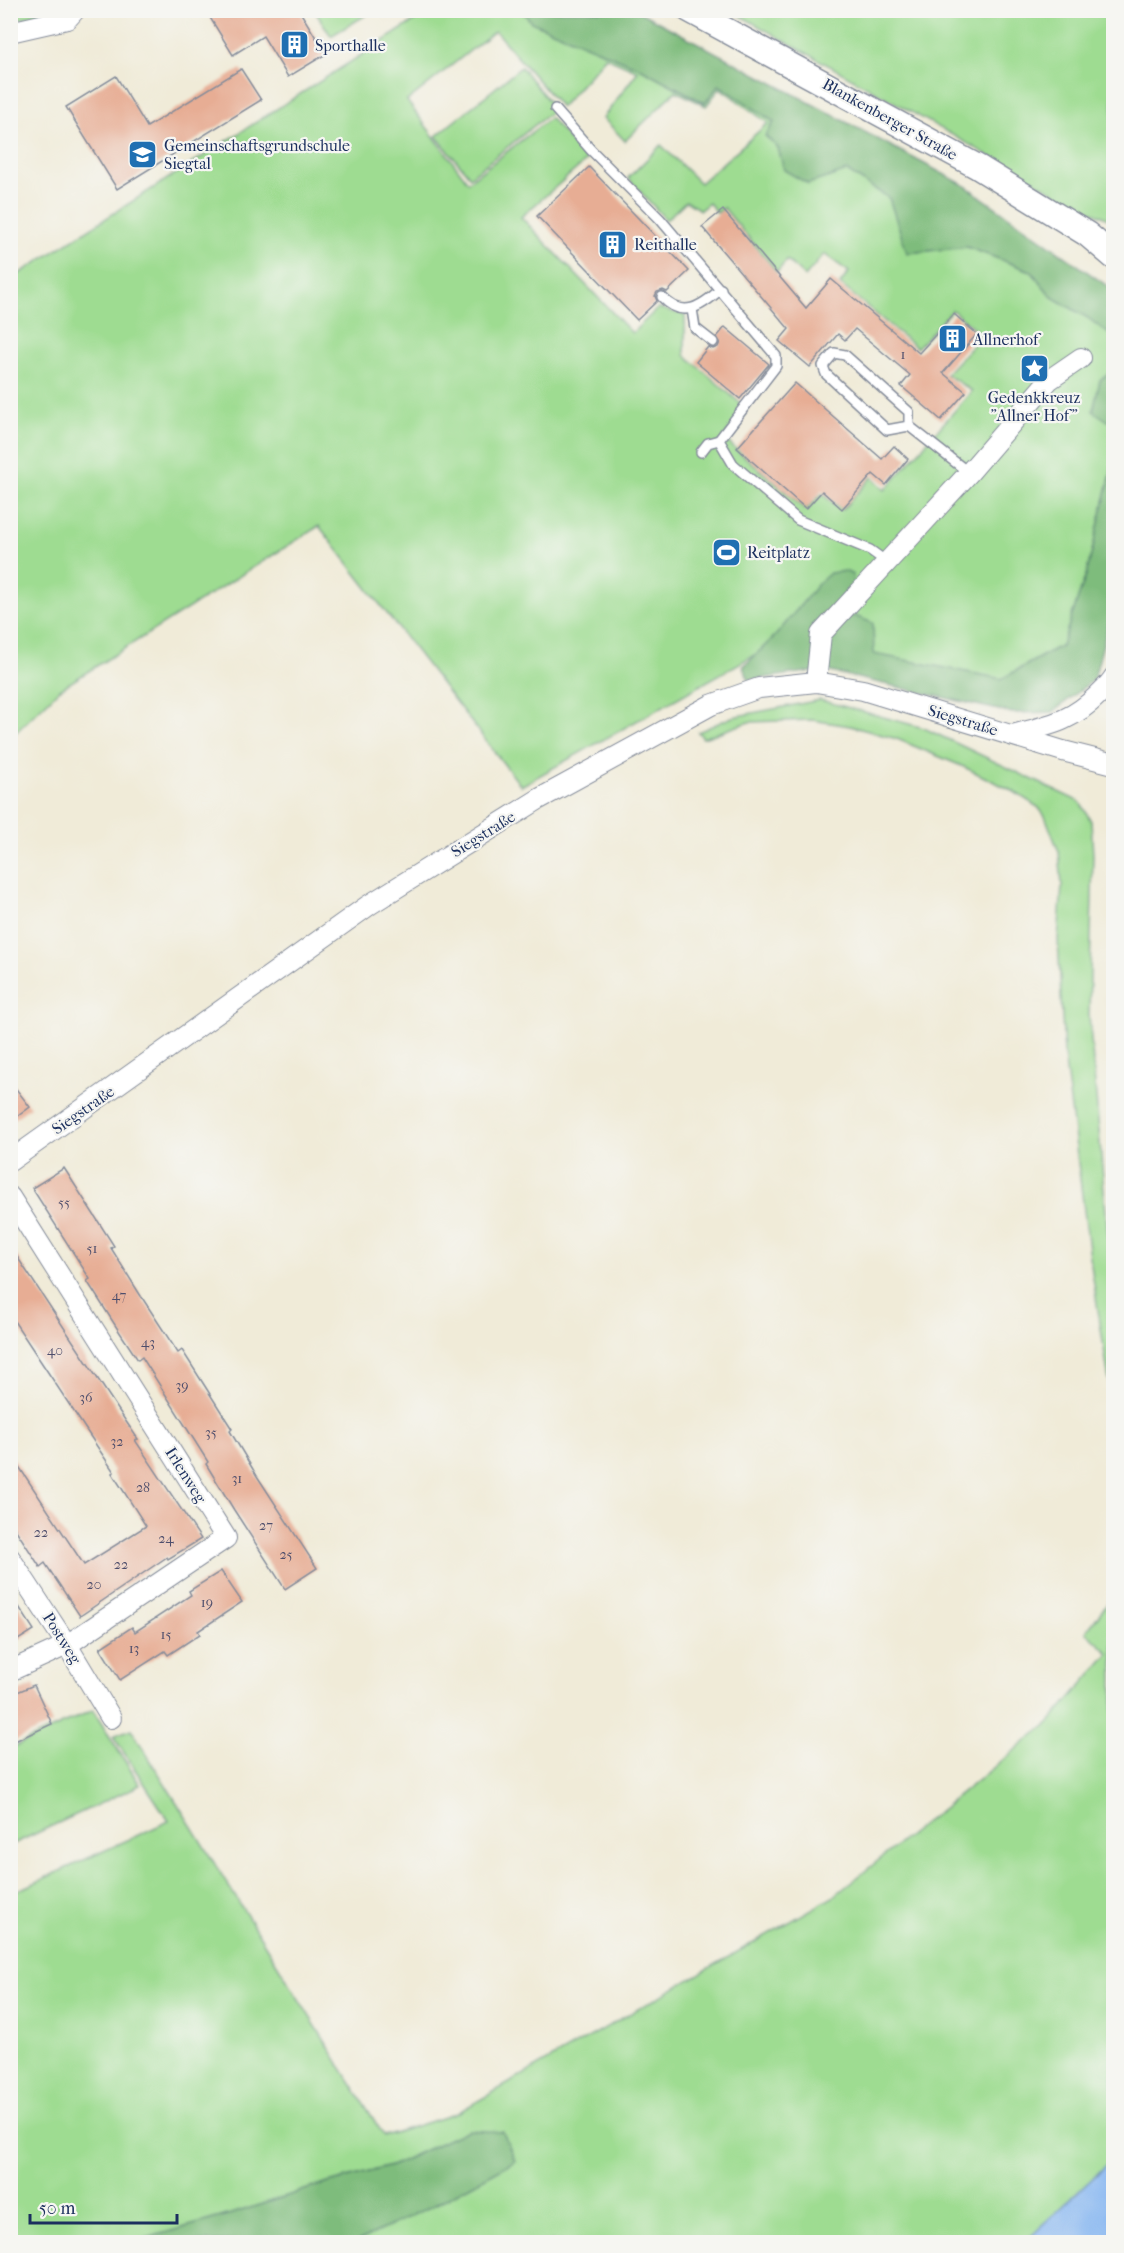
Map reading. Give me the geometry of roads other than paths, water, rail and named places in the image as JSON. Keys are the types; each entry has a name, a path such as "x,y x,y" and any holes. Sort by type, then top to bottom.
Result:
{"street":[{"path":"10,32 67,19 75,10"},
{"name":"Blankenberger Straße","path":"689,10 978,167 1087,234 1113,257"},
{"name":"Blankenberger Straße","path":"1087,234 1113,243"},
{"path":"816,682 821,634 969,473 1049,380 1082,358"},
{"name":"Siegstraße","path":"1013,735 1064,720 1088,705 1111,682 1113,677"},
{"name":"Siegstraße","path":"10,1161 369,905 539,799 711,705 759,688 816,682 862,690 1113,764"},
{"name":"Irlenweg","path":"10,1197 226,1538 67,1645 10,1671"},
{"name":"Postweg","path":"10,1558 111,1718"}],"lane":[{"path":"555,109 591,150 660,219 776,356 777,362 763,384 718,440 708,443 701,452"},
{"path":"662,297 668,303 692,309 703,305 721,289"},
{"path":"692,309 695,328 713,342"},
{"path":"909,426 909,412 845,355 834,353 823,366 826,374 887,430 909,426 969,473"},
{"path":"718,440 733,464 798,520 870,550 888,563"}],"water":[{"path":"1113,2159 1113,2242 1025,2242"}],"place":[{"name":"Sporthalle","path":"294,45"},
{"name":"Gemeinschaftsgrundschule Siegtal","path":"143,154"},
{"name":"Reithalle","path":"613,244"},
{"name":"Allnerhof","path":"952,339"},
{"name":"Gedenkkreuz \"Allner Hof\"","path":"1034,369"},
{"name":"Reitplatz","path":"726,552"}]}
